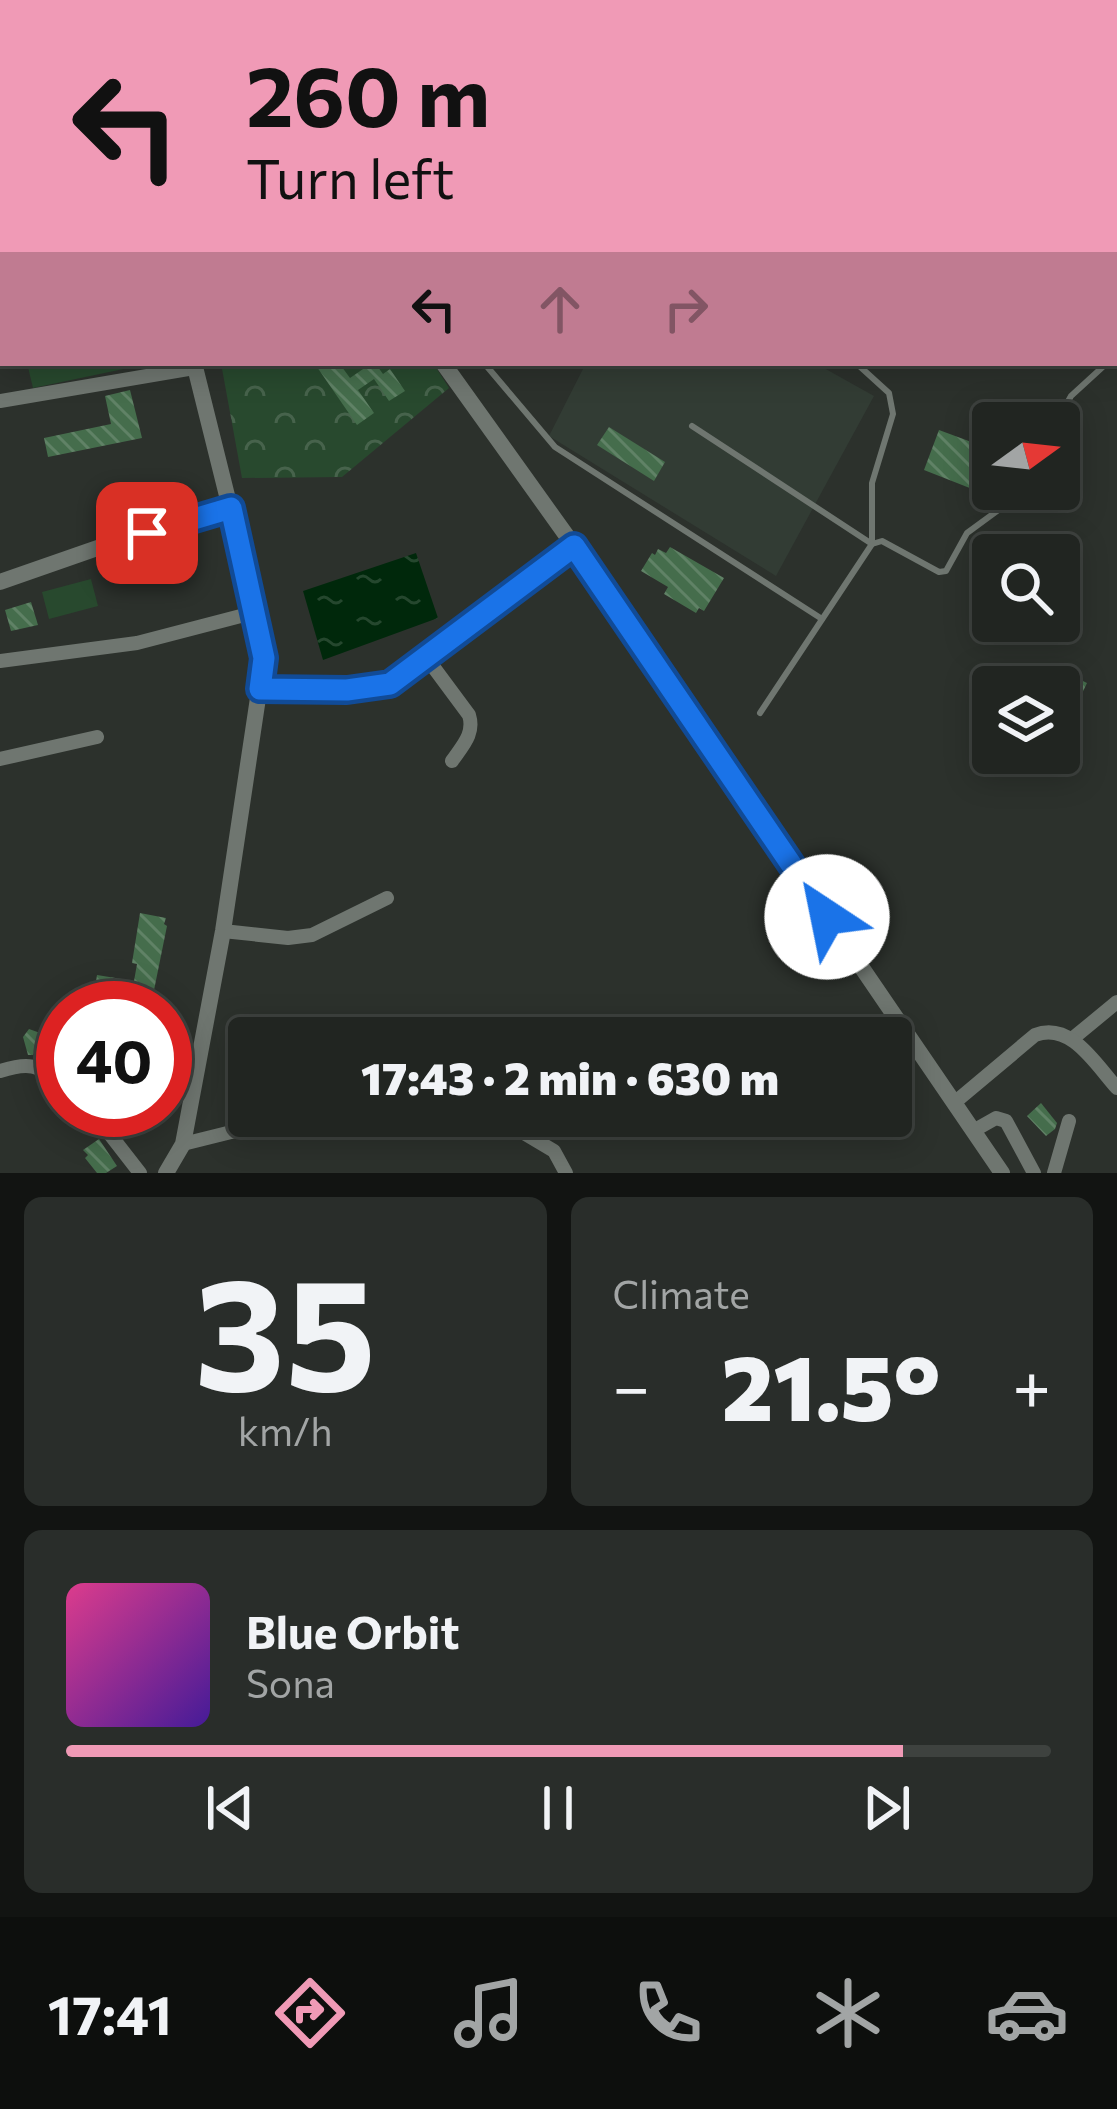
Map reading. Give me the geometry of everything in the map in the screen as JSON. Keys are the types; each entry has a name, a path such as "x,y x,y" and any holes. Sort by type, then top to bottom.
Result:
{"street":[{"path":"0,401 189,366"},
{"path":"168,1172 183,1144 223,931 264,658 194,366"},
{"path":"445,366 574,546 1001,1173"},
{"path":"0,582 231,508"},
{"path":"0,660 137,643 256,612"},
{"path":"426,657 472,724 471,734 452,761"},
{"path":"0,759 98,737"},
{"path":"223,931 299,938 387,898"},
{"path":"1072,1039 1117,1002"},
{"path":"954,1103 1035,1035 1056,1031 1072,1039 1117,1088"},
{"path":"0,1071 22,1064 36,1067"},
{"path":"973,1131 996,1118 1006,1121 1034,1173"},
{"path":"1054,1173 1069,1120"},
{"path":"183,1144 228,1133"},
{"path":"112,1137 140,1173"},
{"path":"531,1137 554,1151 566,1173"}],"lane":[{"path":"487,366 555,447 822,619"},
{"path":"760,713 872,544 872,483 893,414 889,393 859,366"},
{"path":"1067,402 1104,366"},
{"path":"692,426 872,544 882,541 939,572 946,571 968,533 999,510"},
{"path":"260,689 347,690 390,684 574,546"}],"shaded area":[{"path":"584,366 820,366 874,396 776,576 549,436"}],"green space":[{"path":"28,366 138,366 33,388"},
{"path":"222,366 435,366 449,388 342,477 242,478"},
{"path":"91,579 98,606 49,619 42,592"}],"water":[{"path":"416,553 438,618 323,660 303,591"}],"building":[{"path":"341,366 350,378 366,366 377,366 383,374 390,369 405,391 389,401 374,379 358,390 374,413 357,425 317,367"},
{"path":"130,390 142,438 48,457 44,438 111,424 105,396"},
{"path":"609,427 665,462 654,481 597,445"},
{"path":"939,430 972,442 972,489 924,470"},
{"path":"670,547 724,578 704,611 699,608 696,613 664,594 668,587 641,571 652,553 658,549 666,553"},
{"path":"31,602 38,625 11,631 5,610"},
{"path":"140,913 166,918 156,981 134,981 137,964 132,963"},
{"path":"97,975 134,981 96,981"},
{"path":"29,1029 36,1032 33,1055 28,1055 23,1037"},
{"path":"1041,1103 1057,1123 1046,1136 1027,1116"},
{"path":"99,1139 117,1166 106,1173 97,1173 83,1150"}],"route":[{"path":"147,533 231,508 264,658 260,689 347,690 390,684 574,546 827,917"}]}
